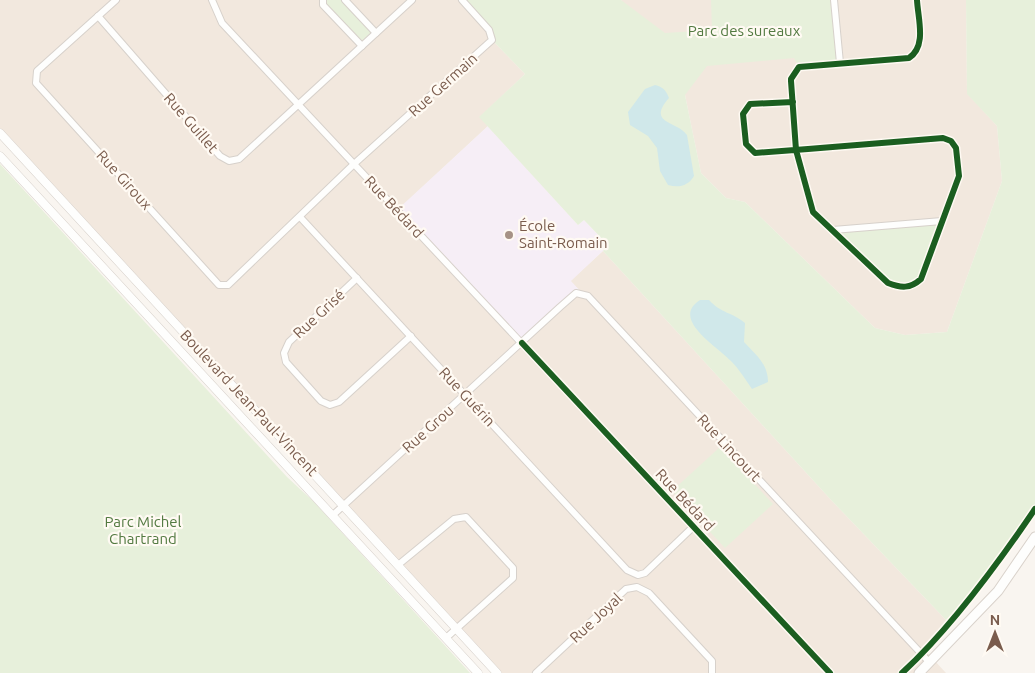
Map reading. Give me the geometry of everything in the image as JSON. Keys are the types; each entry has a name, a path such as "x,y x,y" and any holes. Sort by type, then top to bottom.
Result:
{"main road":[{"path":"919,673 998,591 1035,537"}],"street":[{"name":"Rue Giroux","path":"116,0 37,72 36,82 220,285 228,285 300,216"},
{"name":"Rue Bédard","path":"212,0 222,22 830,673"},
{"path":"323,0 323,5 362,46"},
{"path":"345,0 376,33"},
{"name":"Rue Guillet","path":"98,16 220,156 229,161 238,159 412,0"},
{"name":"Rue Germain","path":"354,164 492,40 489,30 462,0"},
{"path":"834,0 840,64"},
{"path":"793,102 750,104 743,114 746,144 755,153 796,150 943,138 951,141 956,148 959,176 921,279 913,286 900,287 888,284 814,212 796,150 793,102 791,79 799,67 909,58 916,53 920,46 917,0"},
{"name":"Boulevard Jean-Paul-Vincent","path":"0,132 497,673"},
{"name":"Boulevard Jean-Paul-Vincent","path":"0,156 478,673"},
{"path":"300,216 354,164"},
{"name":"Rue Guérin","path":"300,216 627,570 638,575 645,573 693,527"},
{"path":"833,230 942,221"},
{"name":"Rue Grisé","path":"357,278 289,342 284,353 286,362 321,401 330,405 339,402 411,336"},
{"name":"Rue Lincourt","path":"522,344 576,293 588,296 930,663"},
{"name":"Rue Grou","path":"333,515 522,344"},
{"path":"398,565 454,519 466,517 513,568 513,578 446,638"},
{"name":"Rue Joyal","path":"536,673 626,589 637,586 649,593 712,661 712,673"}],"shaded area":[{"path":"0,0 462,0 489,30 492,40 525,74 480,117 488,126 398,210 581,292 570,281 603,251 832,501 948,622 922,647 946,673 502,673 0,128"},
{"path":"621,0 966,0 967,93 997,126 1002,181 947,332 905,335 875,328 745,202 726,198 701,173 685,95"},
{"name":"École Saint-Romain","path":"488,126 578,225 584,220 608,246 571,281 582,293 576,293 522,343 397,210"}],"green space":[{"path":"323,0 345,0 376,33 362,46 323,5"},
{"name":"Parc des sureaux","path":"462,0 621,0 665,33 712,30 711,0 834,0 840,63 799,67 794,58 707,66 685,95 701,173 726,198 745,202 875,328 905,335 947,332 1002,181 997,126 967,94 966,0 1035,0 1035,505 1002,553 948,622 832,501 603,251 608,245 584,220 578,225 479,117 525,74 492,40 489,30"},
{"name":"Parc Michel Chartrand","path":"0,164 287,477 314,502 470,673 0,673"},
{"path":"942,221 921,279 913,286 888,283 833,230"},
{"path":"720,447 773,504 725,548 672,491"}],"water":[{"path":"655,85 664,89 669,98 663,106 662,117 683,130 687,135 694,176 683,185 668,185 660,171 657,148 648,136 630,125 628,112 645,89"},
{"path":"700,300 709,300 718,308 745,323 744,342 764,365 768,382 752,389 734,364 699,332 693,324 690,315 692,307"}],"cycle path":[{"path":"793,102 750,104 743,114 746,144 755,153 808,149 943,138 951,141 956,148 959,176 921,279 913,285 905,287 888,283 813,212 796,150 791,81 791,79 799,67 909,58 915,53 920,39 917,0"},
{"path":"522,343 830,673"},
{"path":"902,673 956,616 1035,509"}],"place":[{"name":"École Saint-Romain","path":"509,235"}]}
